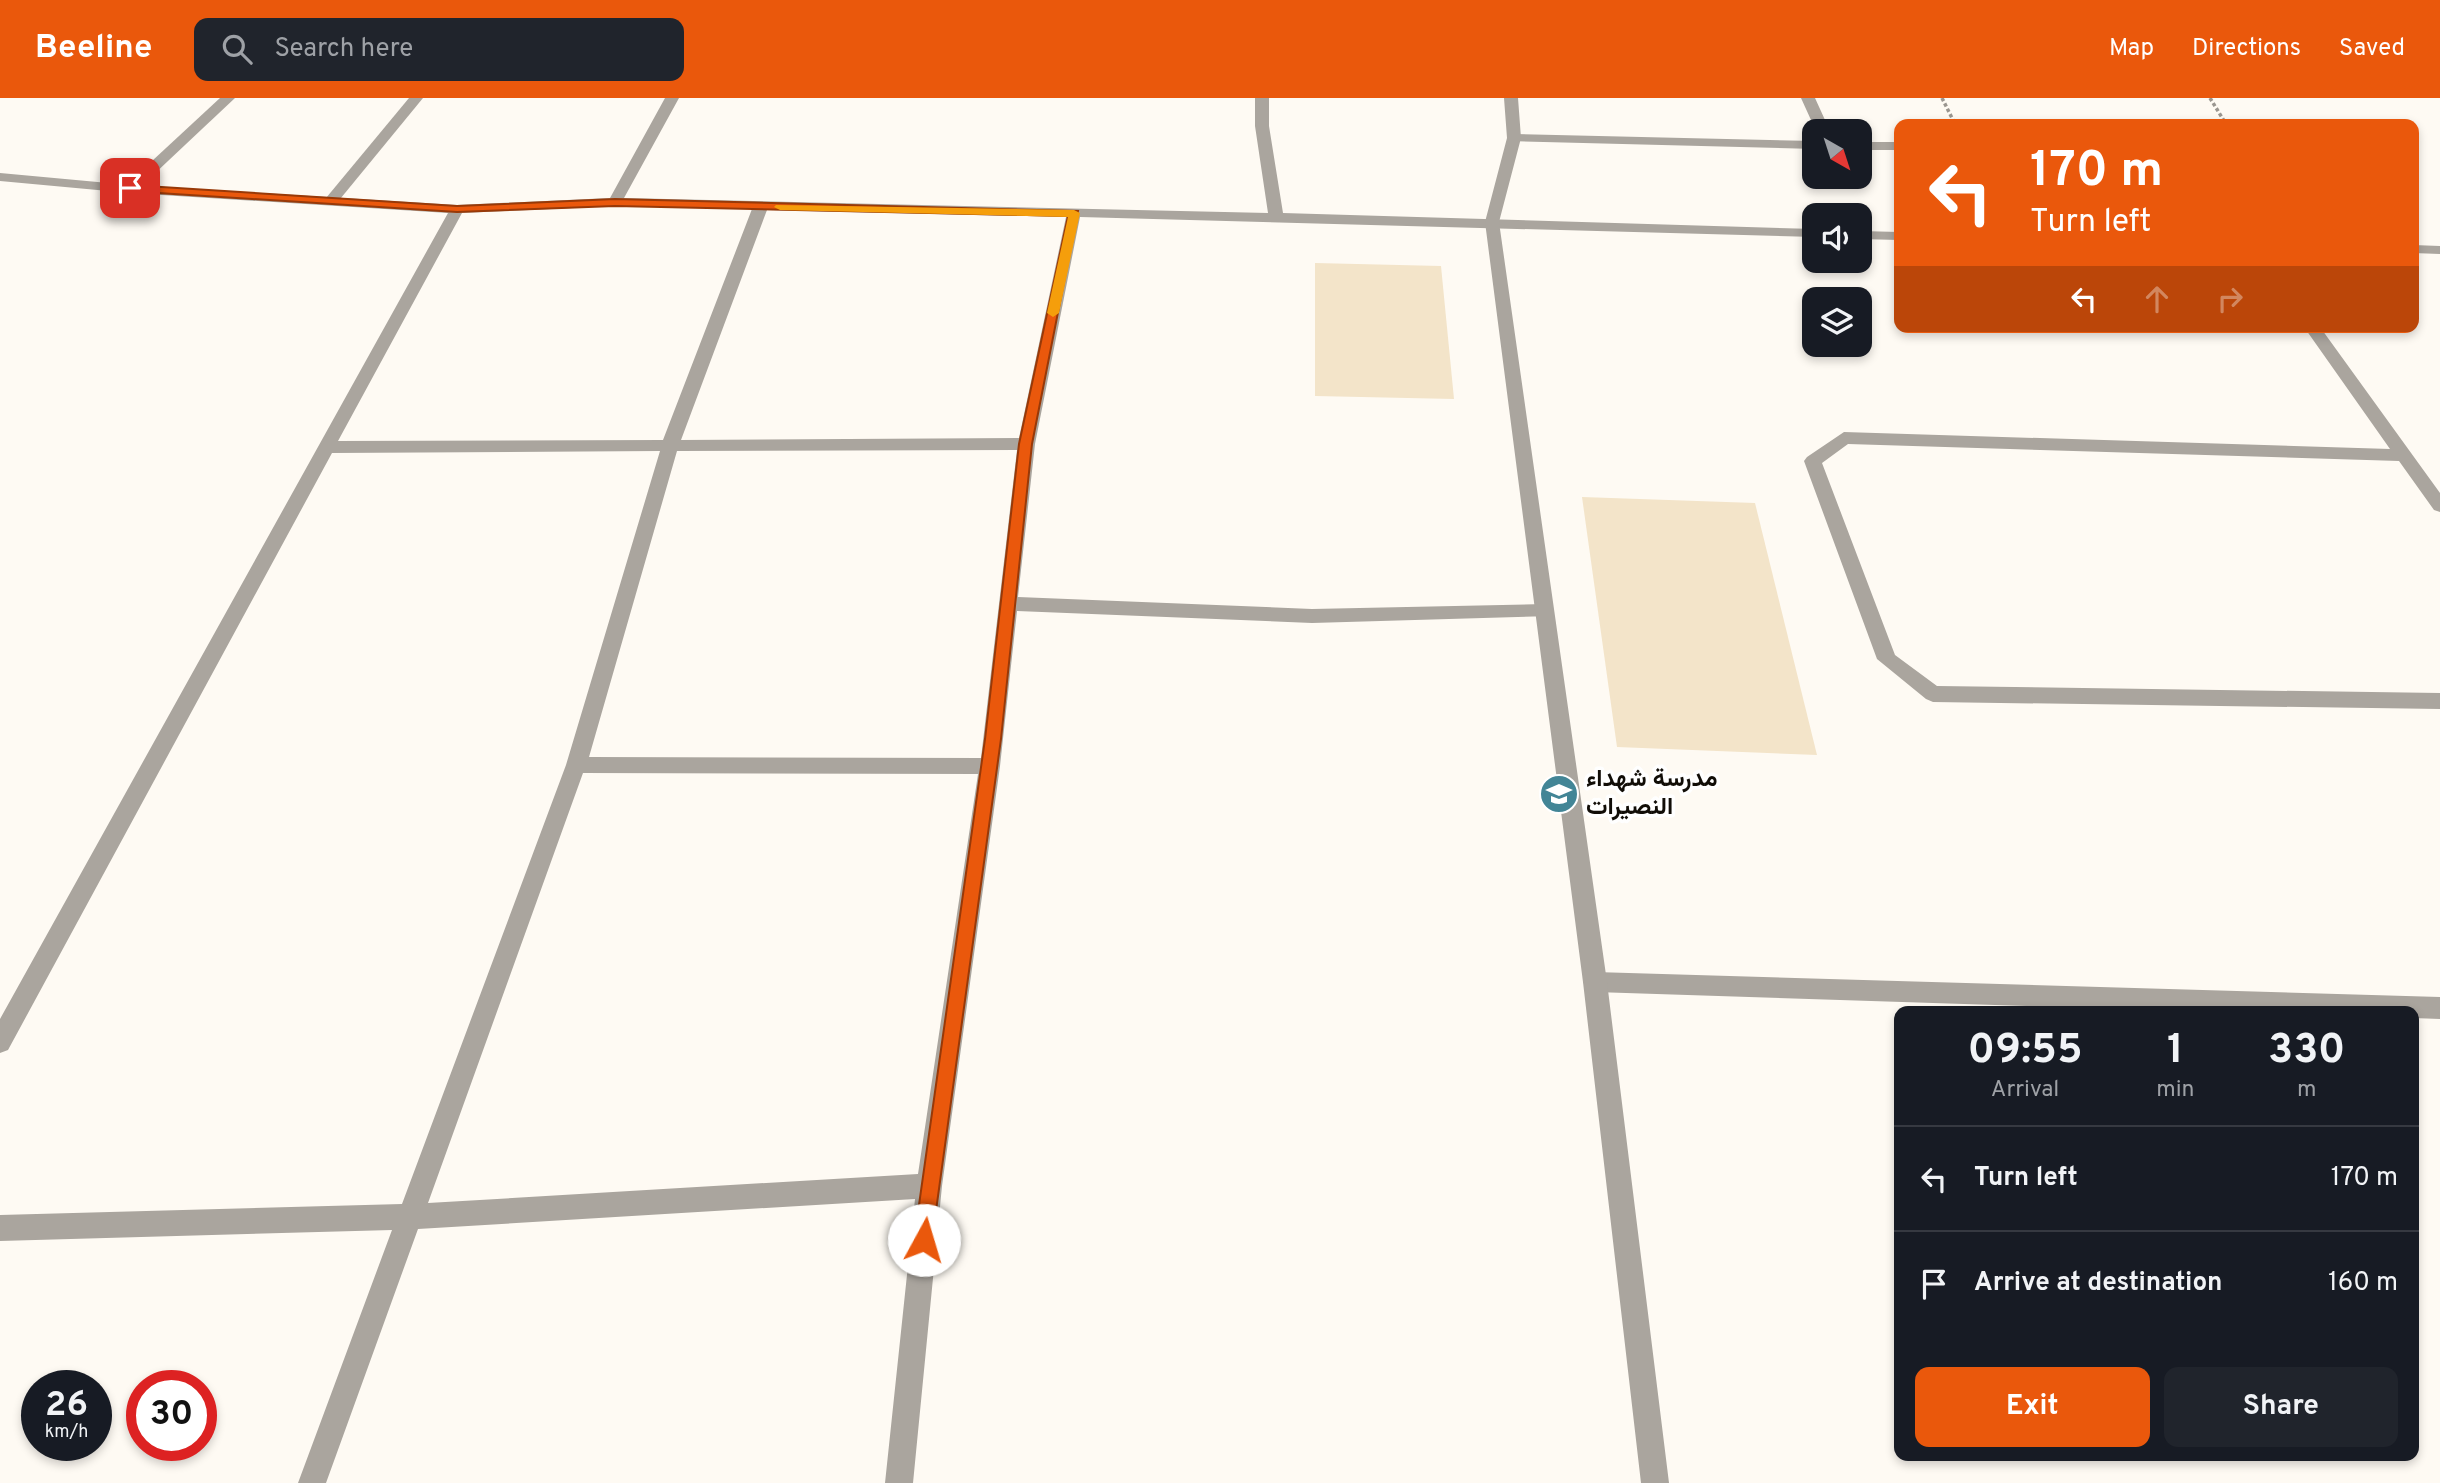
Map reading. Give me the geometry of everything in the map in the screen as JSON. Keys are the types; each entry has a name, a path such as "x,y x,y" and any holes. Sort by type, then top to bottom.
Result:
{"street":[{"path":"130,188 228,98"},
{"path":"331,201 416,98"},
{"path":"615,202 672,98"},
{"path":"1262,98 1262,126 1276,216"},
{"path":"1511,98 1514,138 1492,222 1595,982 1655,1483"},
{"path":"1808,98 1818,119"},
{"path":"1514,138 1802,145"},
{"path":"1872,146 1894,146"},
{"path":"0,177 457,209 615,202 1276,216 1802,233"},
{"path":"312,1483 576,765 670,445 761,206"},
{"path":"0,1042 457,209"},
{"path":"899,1483 929,1186 990,766 1026,444 1074,213"},
{"path":"1872,235 1894,236"},
{"path":"2419,249 2440,250"},
{"path":"2316,333 2440,506"},
{"path":"2403,455 1844,438 1813,461 1887,659 1933,694 2440,701"},
{"path":"327,447 1026,444"},
{"path":"1010,604 1312,616 1545,611"},
{"path":"576,765 990,766"},
{"path":"1595,982 2375,1006"},
{"path":"2419,1007 2440,1008"},
{"path":"0,1228 411,1217 929,1186"}],"path":[{"path":"1942,98 1952,119"},
{"path":"2210,98 2223,119"}],"shaded area":[{"path":"1315,263 1441,266 1454,399 1315,396"},
{"path":"1582,497 1755,503 1817,755 1617,747"}],"slow traffic":[{"path":"780,207 1074,213 1053,313"}],"place":[{"name":"مدرسة شهداء النصيرات","path":"1559,794"}],"route":[{"path":"130,188 457,209 615,202 1074,213 1026,444 993,739 929,1186 924,1240"}]}
